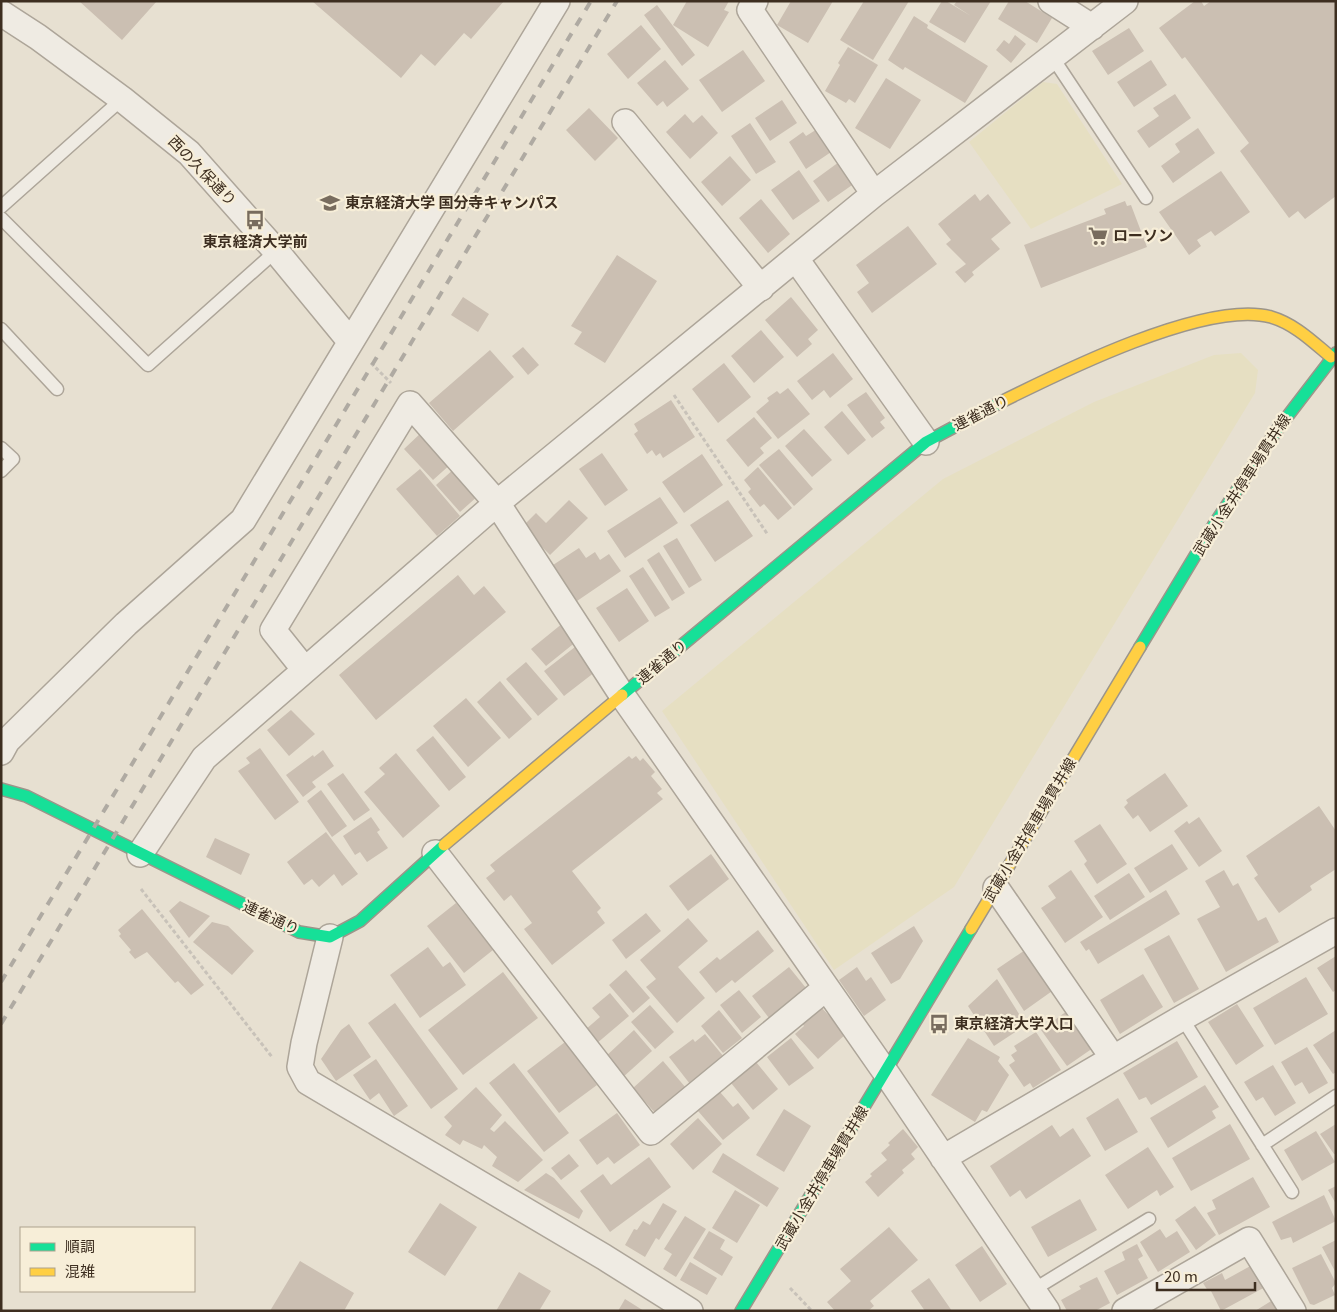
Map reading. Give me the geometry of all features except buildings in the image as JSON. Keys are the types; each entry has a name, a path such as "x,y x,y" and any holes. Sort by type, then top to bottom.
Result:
{"main road":[{"name":"連雀通り","path":"1,790 26,796 299,932 330,937 360,921 435,854 622,695 926,442 965,420 1086,361 1181,326 1211,318 1241,313 1279,319 1294,327 1333,355"},
{"name":"武蔵小金井停車場貫井線","path":"741,1311 886,1073 1213,526 1277,430 1333,355"}],"street":[{"path":"3,743 126,624 243,520 557,1"},
{"path":"755,1 750,10 874,194"},
{"path":"1051,1 1092,27"},
{"path":"140,854 204,758 305,670 498,503 874,194 1125,1"},
{"name":"西の久保通り","path":"1,13 122,99 189,153 276,252 350,341"},
{"path":"626,122 761,288"},
{"path":"796,259 926,442"},
{"path":"305,670 273,630 410,404 498,503 622,695 886,1073 1047,1311"},
{"path":"435,854 651,1132 826,988"},
{"path":"996,888 1113,1058"},
{"path":"943,1158 1182,1018 1336,931"},
{"path":"330,937 300,1067 308,1082 604,1257 690,1311"},
{"path":"1125,1311 1249,1240 1292,1311"}],"lane":[{"path":"1053,58 1146,198"},
{"path":"1,207 122,99"},
{"path":"1,218 148,365 276,252"},
{"path":"1,329 58,389"},
{"path":"1,448 12,459 1,471"},
{"path":"1182,1018 1292,1192"},
{"path":"1262,1145 1336,1096"},
{"path":"1033,1290 1149,1219"}],"path":[{"path":"350,341 410,404"},
{"path":"658,372 785,560"},
{"path":"140,854 145,878 140,890 283,1071 300,1067"},
{"path":"790,1288 812,1311"}],"shaded area":[{"path":"1043,82 1057,84 1122,184 1031,229 969,142"},
{"path":"1241,353 1258,370 1255,393 954,887 834,970 662,711 943,479 1094,402 1214,355"}],"railway":[{"path":"1,982 591,1"},
{"path":"1,1024 617,1"}],"traffic: fast":[{"path":"1140,647 1213,526 1277,430 1336,353"},
{"path":"622,695 926,442 999,403"},
{"path":"1,789 26,796 299,932 330,937 360,921 444,845"},
{"path":"741,1311 971,929"}],"traffic: slow":[{"path":"999,403 1058,374 1134,342 1173,328 1210,319 1243,314 1271,317 1280,320 1296,329 1331,357"},
{"path":"971,929 1140,647"},
{"path":"444,845 622,695"}],"place":[{"name":"東京経済大学 国分寺キャンパス","path":"330,203"},
{"name":"東京経済大学前","path":"255,220"},
{"name":"ローソン","path":"1098,236"},
{"name":"東京経済大学入口","path":"939,1024"}]}
